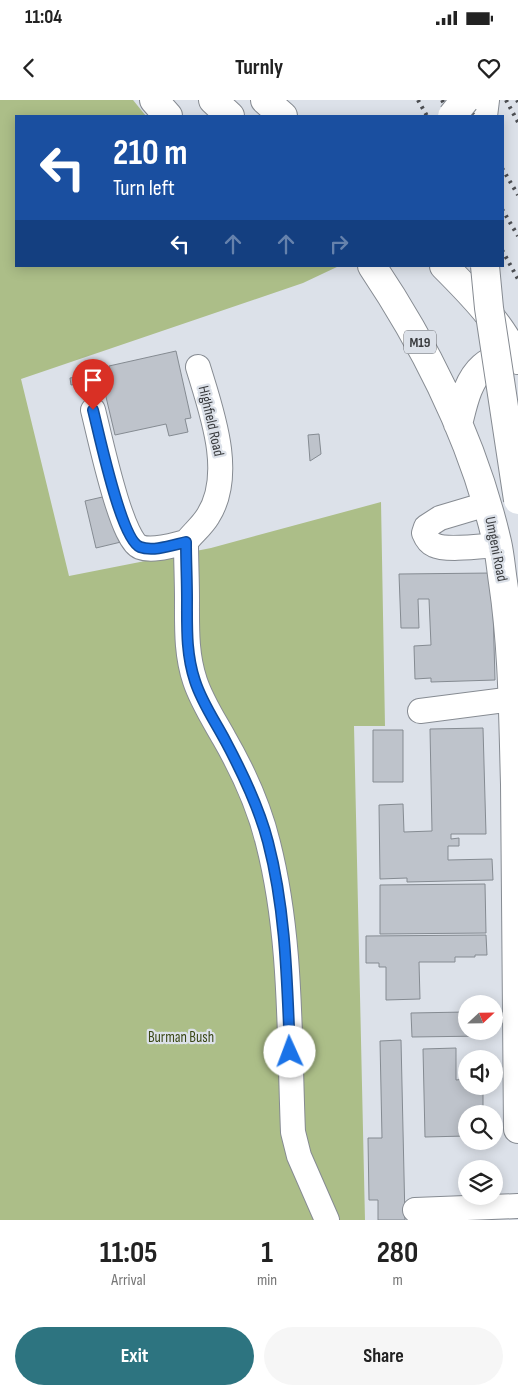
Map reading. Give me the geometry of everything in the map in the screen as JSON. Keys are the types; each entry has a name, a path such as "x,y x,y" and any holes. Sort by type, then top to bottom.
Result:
{"main road":[{"path":"154,100 167,115"},
{"path":"213,100 229,115"},
{"path":"265,100 282,115"},
{"path":"453,115 465,100"},
{"path":"483,115 485,100"},
{"name":"Umgeni Road","path":"373,267 399,306 440,380 488,504 498,545 506,600 513,699 517,884 518,1129"},
{"path":"445,267 491,318 516,355 482,367 475,376 465,398 458,424"},
{"path":"485,267 489,308 518,500"}],"lane":[{"name":"Highfield Road","path":"186,542 209,516 215,503 221,462 216,430 198,367"},
{"path":"93,410 116,500 124,524 134,543 138,547 145,549 186,542 186,636 189,660 206,707 241,770 256,804 268,842 278,885 286,949 293,1132 299,1156 327,1220"},
{"path":"488,504 440,518 426,527 424,533 435,546 498,545"},
{"path":"420,711 513,699"},
{"path":"415,1210 518,1206"}],"green space":[{"name":"Burman Bush","path":"0,100 133,100 145,115 15,115 15,267 337,267 303,283 21,379 69,576 211,548 381,502 385,726 354,726 365,1220 0,1220"}],"building":[{"path":"176,351 191,418 185,419 188,432 169,436 166,424 115,435 102,380 112,378 109,366"},
{"path":"83,376 85,383 71,385 70,378"},
{"path":"319,434 321,454 310,461 308,435"},
{"path":"111,495 121,542 96,548 85,501"},
{"path":"492,573 495,680 431,682 431,678 415,679 414,646 431,645 429,599 418,599 419,628 401,628 399,574"},
{"path":"483,728 486,834 451,834 451,839 459,838 459,846 448,846 448,860 492,859 493,880 407,882 407,878 380,879 379,805 403,804 404,832 432,831 430,729"},
{"path":"373,730 403,730 403,782 373,782"},
{"path":"485,884 486,933 380,934 380,885"},
{"path":"486,935 487,955 455,957 455,962 419,962 420,999 386,1000 386,967 379,967 379,963 366,963 366,936"},
{"path":"458,1012 458,1036 412,1037 411,1013"},
{"path":"401,1040 405,1220 378,1220 378,1200 369,1200 368,1138 382,1138 380,1041"},
{"path":"456,1048 458,1095 483,1095 483,1105 458,1105 458,1136 425,1137 423,1049"}],"railway":[{"path":"418,100 426,115"},
{"path":"442,100 450,115"},
{"path":"464,100 473,115"},
{"path":"506,100 518,122"},
{"path":"504,171 518,195"},
{"path":"504,212 518,236"},
{"path":"504,254 518,279"}],"route":[{"path":"93,410 116,500 128,535 138,547 145,549 186,542 186,636 189,660 206,707 241,770 256,804 268,842 278,885 286,949 290,1052"}]}
